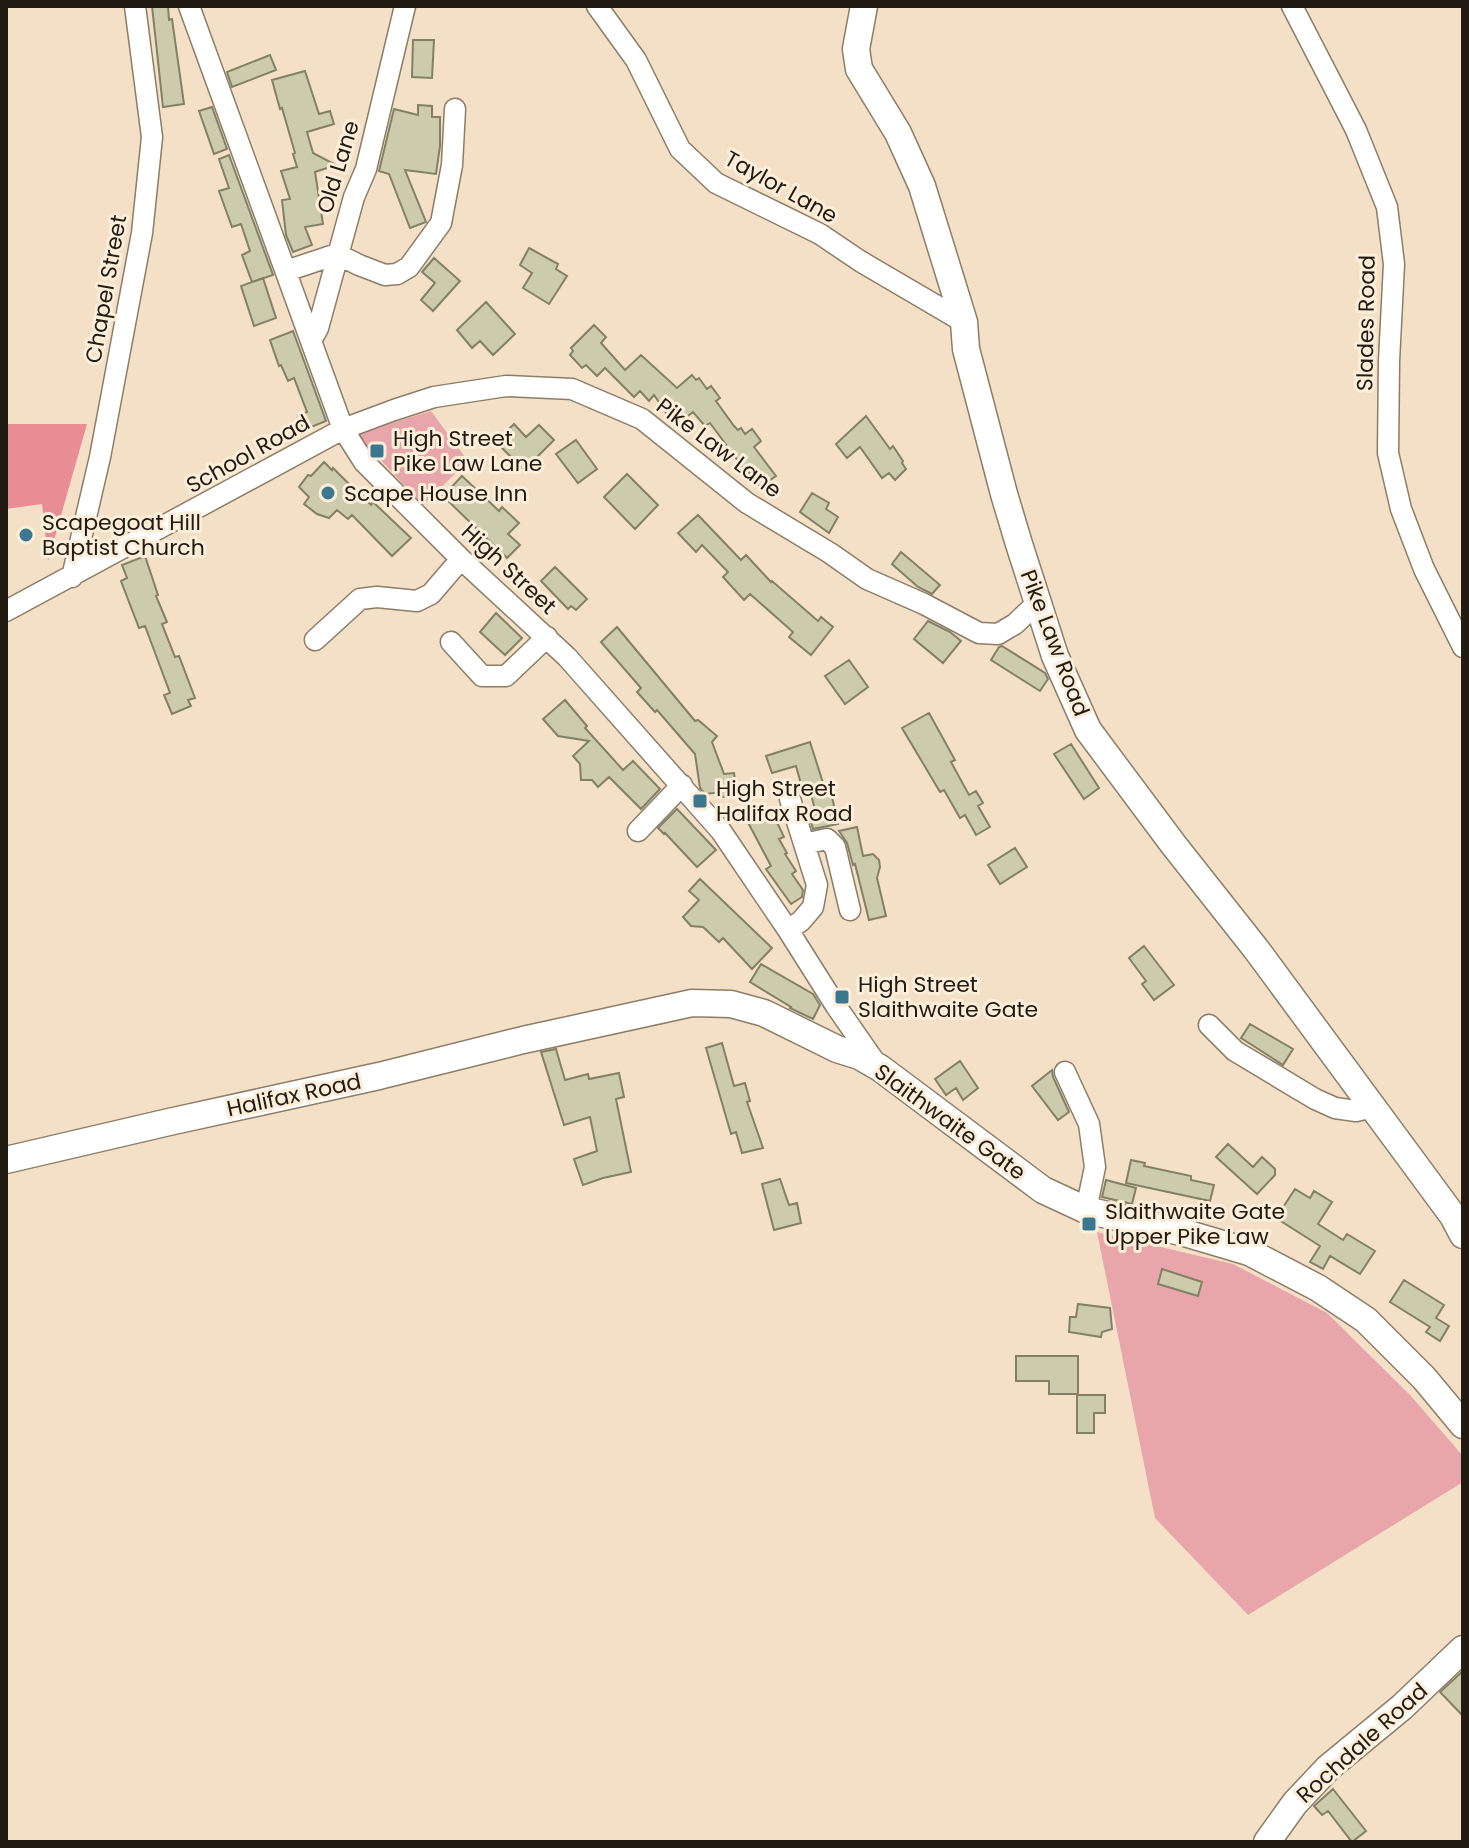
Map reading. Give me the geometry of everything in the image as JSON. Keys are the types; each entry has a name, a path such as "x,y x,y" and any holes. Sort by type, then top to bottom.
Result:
{"street":[{"name":"Chapel Street","path":"72,577 100,457 142,233 152,137 135,6"},
{"name":"High Street","path":"189,6 343,429 364,462 461,559 567,657 682,785 721,831 880,1068"},
{"name":"Old Lane","path":"311,341 318,328 354,197 366,169 405,6"},
{"name":"Taylor Lane","path":"597,6 636,60 680,149 716,183 820,234 964,322"},
{"name":"Pike Law Road","path":"864,6 856,49 859,69 898,133 922,186 964,322 966,349 993,455 1037,603 1055,656 1088,730 1256,949 1453,1216 1463,1235"},
{"name":"Slades Road","path":"1292,6 1356,130 1387,207 1394,264 1388,453 1401,509 1424,569 1463,647"},
{"path":"286,271 337,254 385,275 397,274 409,267 441,223 452,165 455,109"},
{"name":"Pike Law Lane","path":"343,429 434,397 506,386 572,389 642,419 747,503 867,579 979,633 998,634 1015,624 1037,603"},
{"name":"School Road","path":"6,611 343,429"},
{"path":"315,640 360,599 377,597 417,601 431,594 461,559"},
{"path":"451,642 482,676 506,676 547,637"},
{"path":"638,831 682,785"},
{"path":"788,930 813,907 817,885 790,799"},
{"path":"804,844 827,839 835,847 850,910"},
{"name":"Slaithwaite Gate","path":"582,1028 692,1003 731,1004 764,1013 880,1068 1043,1190 1086,1210 1185,1233 1249,1252 1318,1288 1366,1320 1424,1378 1463,1425"},
{"path":"1209,1025 1235,1051 1315,1099 1335,1108 1356,1111 1373,1107"},
{"name":"Halifax Road","path":"6,1160 582,1028"},
{"path":"1065,1072 1089,1124 1095,1167 1086,1210"},
{"name":"Rochdale Road","path":"1267,1842 1295,1803 1328,1768 1402,1707 1463,1649"}],"shaded area":[{"path":"431,411 468,461 423,505 356,434"},
{"path":"6,424 87,424 48,561 42,504 6,509"},
{"path":"1097,1232 1233,1264 1327,1313 1410,1395 1463,1456 1463,1482 1248,1615 1155,1518"}],"building":[{"path":"152,6 168,6 184,104 163,107"},
{"path":"413,40 434,40 432,78 412,77"},
{"path":"270,55 276,70 232,87 227,72"},
{"path":"305,71 319,114 330,111 334,124 307,132 313,153 336,165 315,172 323,224 305,227 312,245 293,252 286,235 282,200 290,199 281,171 297,167 272,80"},
{"path":"418,105 432,106 432,117 440,117 440,146 436,174 405,170 426,222 410,228 389,174 379,171 394,109 418,115"},
{"path":"212,107 227,149 214,154 199,111"},
{"path":"229,155 273,275 252,282 242,255 250,251 241,224 232,227 219,191 229,188 219,159"},
{"path":"529,248 558,264 556,269 567,276 549,304 523,288 532,273 520,265"},
{"path":"434,258 460,281 433,311 421,300 435,283 422,272"},
{"path":"263,278 276,318 254,326 241,286"},
{"path":"486,302 515,334 493,355 480,341 472,348 457,330"},
{"path":"594,325 606,337 601,343 625,370 641,355 677,388 692,375 696,380 699,378 707,389 711,386 720,398 716,401 734,426 738,430 741,428 745,434 752,429 761,441 754,447 776,476 760,487 710,423 705,426 693,412 675,426 654,395 649,401 640,391 634,397 605,368 597,376 586,365 582,368 570,355 573,351 571,348"},
{"path":"293,331 326,421 304,430 298,415 307,412 294,378 288,381 270,340"},
{"path":"866,416 890,449 893,446 903,461 906,469 895,480 889,473 882,478 860,447 847,458 836,444"},
{"path":"514,424 526,437 539,425 554,440 524,470 496,442"},
{"path":"576,440 597,469 578,483 556,454"},
{"path":"324,462 411,538 392,556 352,515 348,519 337,510 329,518 304,504 309,497 299,487"},
{"path":"627,474 658,505 635,529 604,497"},
{"path":"462,476 499,511 502,507 519,523 508,534 520,545 507,558 443,496"},
{"path":"812,493 829,503 826,509 838,517 829,533 800,512"},
{"path":"698,515 741,560 746,555 771,582 818,621 821,617 833,627 811,655 789,637 793,632 750,594 744,600 723,577 728,572 702,545 696,552 678,533"},
{"path":"901,552 940,585 932,594 918,587 892,564"},
{"path":"145,556 167,622 162,624 175,657 179,656 195,698 188,700 191,706 172,714 164,695 170,693 145,626 139,628 121,581 127,578 122,565"},
{"path":"555,567 587,599 576,610 571,606 568,609 541,581"},
{"path":"496,613 522,638 505,655 480,632"},
{"path":"928,621 961,641 943,663 914,639"},
{"path":"617,627 695,721 698,720 717,736 712,742 724,774 734,773 737,796 722,797 722,792 705,794 700,788 695,754 637,692 641,688 601,642"},
{"path":"1002,646 1045,673 1048,679 1040,691 991,660"},
{"path":"849,660 868,687 845,704 825,676"},
{"path":"565,700 587,726 585,728 623,770 633,761 660,789 641,809 609,777 598,787 592,780 581,780 580,764 573,756 589,741 558,736 543,719"},
{"path":"929,713 955,760 951,762 969,795 976,791 983,803 978,806 990,827 976,835 965,815 960,818 944,790 940,792 902,728"},
{"path":"810,742 825,789 830,788 838,824 813,829 808,812 815,810 808,782 801,784 796,766 772,773 766,756"},
{"path":"1071,744 1099,788 1084,799 1054,754"},
{"path":"761,804 769,821 775,818 784,837 779,839 796,871 792,874 803,890 802,897 791,904 766,869 771,866 743,813"},
{"path":"677,809 716,850 697,867 658,828"},
{"path":"857,827 863,856 873,854 879,860 880,867 877,878 886,916 869,920 855,864 839,831"},
{"path":"1015,848 1027,867 1000,884 988,865"},
{"path":"700,879 772,948 752,969 723,938 719,942 703,927 691,926 683,917 699,900 689,891"},
{"path":"1144,946 1174,985 1154,1000 1142,984 1146,981 1129,958"},
{"path":"761,964 813,994 820,1005 813,1019 750,982"},
{"path":"1250,1024 1293,1049 1283,1065 1241,1038"},
{"path":"722,1043 734,1086 745,1083 750,1101 747,1102 763,1148 742,1153 736,1132 731,1134 706,1048"},
{"path":"556,1049 565,1080 588,1074 589,1079 619,1073 624,1097 616,1099 631,1172 583,1185 574,1159 597,1151 590,1117 564,1125 541,1052"},
{"path":"960,1061 978,1088 963,1100 956,1088 946,1095 935,1079"},
{"path":"1052,1070 1069,1112 1058,1120 1032,1086"},
{"path":"1228,1144 1253,1167 1262,1157 1275,1169 1275,1175 1257,1194 1216,1157"},
{"path":"1131,1160 1214,1185 1210,1201 1126,1183"},
{"path":"780,1179 789,1205 797,1203 801,1223 774,1230 762,1184"},
{"path":"1106,1180 1136,1188 1132,1204 1102,1197"},
{"path":"1295,1189 1310,1198 1314,1191 1332,1202 1318,1224 1343,1240 1347,1234 1375,1251 1360,1274 1330,1256 1323,1269 1310,1262 1320,1246 1276,1218"},
{"path":"1162,1269 1202,1282 1198,1296 1158,1284"},
{"path":"1404,1280 1444,1305 1436,1318 1449,1326 1440,1341 1426,1332 1430,1327 1390,1302"},
{"path":"1078,1304 1110,1308 1112,1329 1102,1332 1101,1337 1069,1332 1070,1317 1076,1317"},
{"path":"1016,1356 1078,1356 1078,1394 1049,1394 1049,1381 1016,1381"},
{"path":"1077,1395 1105,1395 1105,1413 1094,1413 1094,1433 1077,1433"},
{"path":"1463,1671 1463,1716 1440,1692"},
{"path":"1333,1789 1366,1831 1352,1842 1328,1811 1322,1815 1314,1806"}],"place":[{"name":"High Street Pike Law Lane","path":"377,451"},
{"name":"Scape House Inn","path":"328,493"},
{"name":"Scapegoat Hill Baptist Church","path":"26,535"},
{"name":"High Street Halifax Road","path":"700,801"},
{"name":"High Street Slaithwaite Gate","path":"842,997"},
{"name":"Slaithwaite Gate Upper Pike Law","path":"1089,1224"}]}
